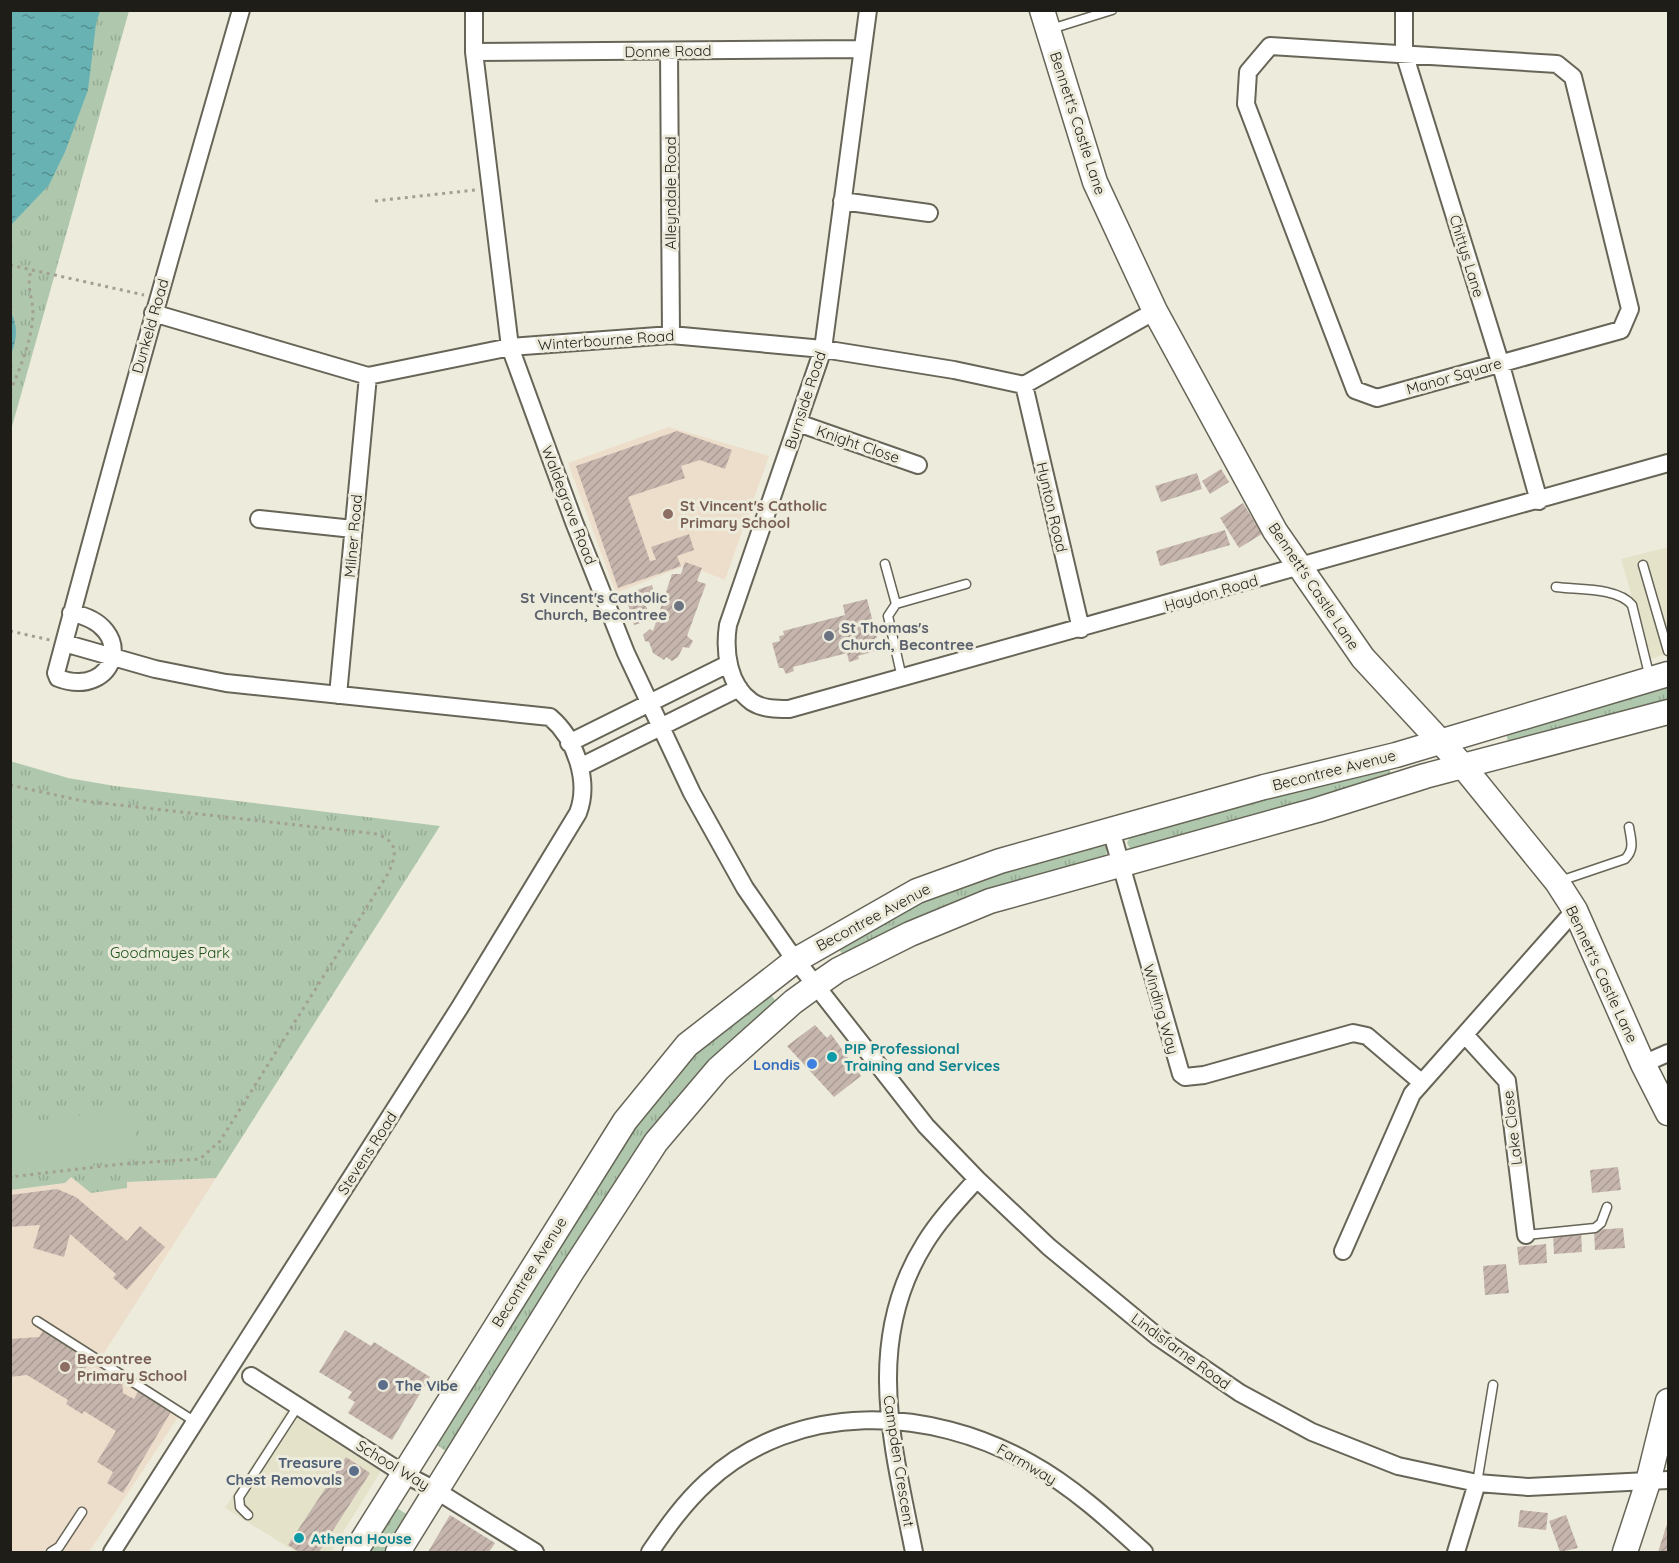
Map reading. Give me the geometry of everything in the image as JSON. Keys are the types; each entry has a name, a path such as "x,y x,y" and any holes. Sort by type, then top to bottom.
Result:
{"street":[{"name":"Dunkeld Road","path":"112,657 107,668 99,677 85,684 68,682 58,678 56,673 70,613 94,538 155,306 241,10"},
{"name":"Waldegrave Road","path":"474,10 474,52 510,347 578,533 626,653 692,793 745,888 815,986"},
{"name":"Burnside Road","path":"752,702 739,688 728,664 724,645 728,625 823,349 861,49 868,10"},
{"name":"Chittys Lane","path":"1404,10 1404,53 1500,362 1539,501"},
{"name":"Bennett's Castle Lane","path":"1045,20 1095,182 1155,311 1275,531 1363,658 1462,765 1557,882 1575,910 1668,1113"},
{"name":"Manor Square","path":"1270,46 1404,53 1557,64 1573,77 1630,309 1621,330 1377,398 1355,390 1246,104 1248,72 1270,46"},
{"name":"Donne Road","path":"474,52 861,49"},
{"name":"Alleyndale Road","path":"669,51 670,334"},
{"path":"842,201 929,213"},
{"name":"Winterbourne Road","path":"155,306 368,376 510,347 670,334 823,349 954,370 1024,385"},
{"path":"1024,385 1155,311"},
{"name":"Milner Road","path":"338,695 368,376"},
{"name":"Hynton Road","path":"1024,385 1081,629"},
{"name":"Knight Close","path":"798,423 918,465"},
{"name":"Haydon Road","path":"752,702 768,708 789,709 1668,464"},
{"path":"260,519 353,529"},
{"path":"70,613 87,616 101,624 110,633 112,657"},
{"name":"Stevens Road","path":"64,643 155,669 226,683 550,717 561,727 580,767 584,799 574,821 430,1054 111,1552"},
{"path":"569,743 728,664"},
{"name":"Becontree Avenue","path":"355,1552 625,1120 687,1045 796,960 895,903 947,879 1264,787 1440,742 1659,676"},
{"path":"580,767 739,688"},
{"name":"Becontree Avenue","path":"398,1552 571,1273 656,1142 718,1069 793,1002 838,970 910,934 990,901 1317,810 1462,765 1668,712"},
{"name":"Winding Way","path":"1111,830 1181,1074 1185,1077 1204,1075 1353,1033 1367,1036 1421,1082"},
{"path":"1342,1251 1412,1094 1466,1036 1575,910"},
{"name":"Lindisfarne Road","path":"815,986 926,1126 976,1179 1048,1247 1158,1337 1240,1393 1312,1432 1398,1466 1477,1483 1528,1487 1658,1481"},
{"name":"Lake Close","path":"1466,1036 1507,1081 1526,1234"},
{"path":"1644,1064 1668,1053"},
{"name":"Campden Crescent","path":"914,1552 889,1420 886,1371 889,1334 908,1276 925,1243 976,1179"},
{"name":"School Way","path":"251,1376 404,1474 437,1491 535,1552"},
{"path":"1625,1552 1658,1481 1668,1401"},
{"name":"Farmway","path":"650,1552 676,1513 708,1481 765,1444 798,1430 842,1421 889,1420 928,1424 953,1430 991,1444 1030,1463 1111,1522 1144,1552"},
{"path":"1456,1552 1477,1483"}],"lane":[{"path":"1045,20 1113,10"},
{"path":"885,564 896,604"},
{"path":"1643,565 1668,651"},
{"path":"902,678 888,616 896,604 966,584"},
{"path":"1556,587 1616,594 1627,599 1659,676"},
{"path":"1557,882 1625,859 1631,853 1629,827"},
{"path":"1526,1234 1595,1228 1601,1222 1607,1207"},
{"path":"37,1321 194,1421"},
{"path":"1477,1483 1493,1386"},
{"path":"248,1515 240,1507 239,1497 298,1406"},
{"path":"51,1552 59,1547 82,1512"}],"path":[{"path":"375,201 491,188"},
{"path":"10,265 155,306"},
{"path":"10,392 30,335 32,304 28,281 31,271"},
{"path":"10,631 64,643"},
{"path":"10,785 83,801 377,834 389,838 395,846 396,857 389,872 220,1141 209,1153 200,1159 122,1164 10,1177"}],"shaded area":[{"name":"St Vincent's Catholic Primary School","path":"669,427 769,456 725,580 687,565 616,593 568,463"},
{"path":"1668,547 1668,653 1650,659 1621,559"},
{"name":"Becontree Primary School","path":"71,1176 126,1188 126,1182 216,1178 104,1353 135,1381 182,1411 89,1552 11,1552 10,1190 65,1183"},
{"path":"286,1411 381,1471 331,1552 296,1552 225,1508"}],"green space":[{"path":"11,11 129,11 11,430"},
{"path":"1668,685 1668,700 1508,743 1506,732"},
{"name":"Goodmayes Park","path":"10,761 68,778 115,786 440,826 216,1178 127,1182 127,1188 91,1193 71,1177 65,1183 11,1190"},
{"path":"1387,765 1393,778 1131,850 1127,843 1131,835"},
{"path":"1102,844 1107,847 1106,857 846,960 835,943 958,883"},
{"path":"767,990 779,1005 742,1037 451,1455 433,1442 619,1147 692,1057"},
{"path":"133,1109 139,1158 11,1173 11,1124"},
{"path":"393,1506 410,1516 387,1552 364,1552"}],"water":[{"path":"11,10 100,11 96,24 88,90 65,152 49,185 11,225"},
{"path":"11,312 16,334 11,356"}],"building":[{"path":"677,431 732,450 725,469 700,460 681,466 685,478 628,497 650,561 656,560 651,547 689,534 694,550 677,556 681,566 618,588 576,466"},
{"path":"1221,469 1229,482 1210,494 1202,481"},
{"path":"1197,473 1202,489 1161,502 1155,486"},
{"path":"1243,503 1262,534 1239,548 1220,518"},
{"path":"1225,530 1230,545 1160,566 1156,551"},
{"name":"St Vincent's Catholic Church, Becontree","path":"685,562 702,568 697,581 706,584 687,636 693,641 689,648 683,647 678,657 672,661 666,657 664,660 653,653 649,642 645,641 643,635 650,629 653,631 672,574 681,574"},
{"path":"652,585 655,596 644,600 651,620 634,625 625,594"},
{"name":"St Thomas's Church, Becontree","path":"867,599 877,638 875,638 875,651 858,656 859,659 849,662 847,653 793,667 794,671 786,674 783,668 779,668 772,643 780,641 779,636 784,635 783,631 845,615 843,605"},
{"name":"PIP Professional Training and Services","path":"815,1025 827,1038 831,1034 861,1076 834,1097 787,1046"},
{"path":"1618,1167 1621,1190 1592,1193 1590,1170"},
{"path":"57,1189 76,1197 127,1241 140,1226 165,1247 127,1290 113,1278 116,1274 70,1234 64,1257 33,1248 40,1225 10,1227 10,1195"},
{"path":"1623,1228 1625,1248 1595,1250 1594,1230"},
{"path":"1581,1231 1582,1252 1554,1254 1553,1233"},
{"path":"1546,1244 1547,1263 1519,1265 1517,1247"},
{"path":"1506,1264 1509,1293 1485,1295 1483,1266"},
{"path":"44,1329 91,1359 85,1369 95,1375 105,1371 114,1372 122,1380 123,1393 134,1399 139,1390 172,1410 123,1493 107,1483 113,1472 97,1462 116,1431 84,1411 82,1414 66,1404 68,1400 27,1375 10,1377 10,1339 39,1337"},
{"name":"The Vibe","path":"345,1330 371,1346 374,1342 430,1377 392,1440 348,1413 355,1402 348,1398 352,1392 319,1372"},
{"path":"346,1457 370,1473 319,1552 299,1552 288,1545"},
{"path":"1520,1510 1548,1513 1546,1530 1518,1527"},
{"path":"450,1515 495,1543 489,1552 428,1552"},
{"path":"1566,1515 1578,1548 1560,1552 1549,1521"},
{"path":"1668,1521 1668,1552 1658,1552"}],"place":[{"name":"St Vincent's Catholic Primary School","path":"668,514"},
{"name":"St Vincent's Catholic Church, Becontree","path":"679,606"},
{"name":"St Thomas's Church, Becontree","path":"829,636"},
{"name":"PIP Professional Training and Services","path":"832,1057"},
{"name":"Londis","path":"812,1064"},
{"name":"Becontree Primary School","path":"65,1367"},
{"name":"The Vibe","path":"383,1385"},
{"name":"Treasure Chest Removals","path":"354,1471"},
{"name":"Athena House","path":"299,1538"}]}
